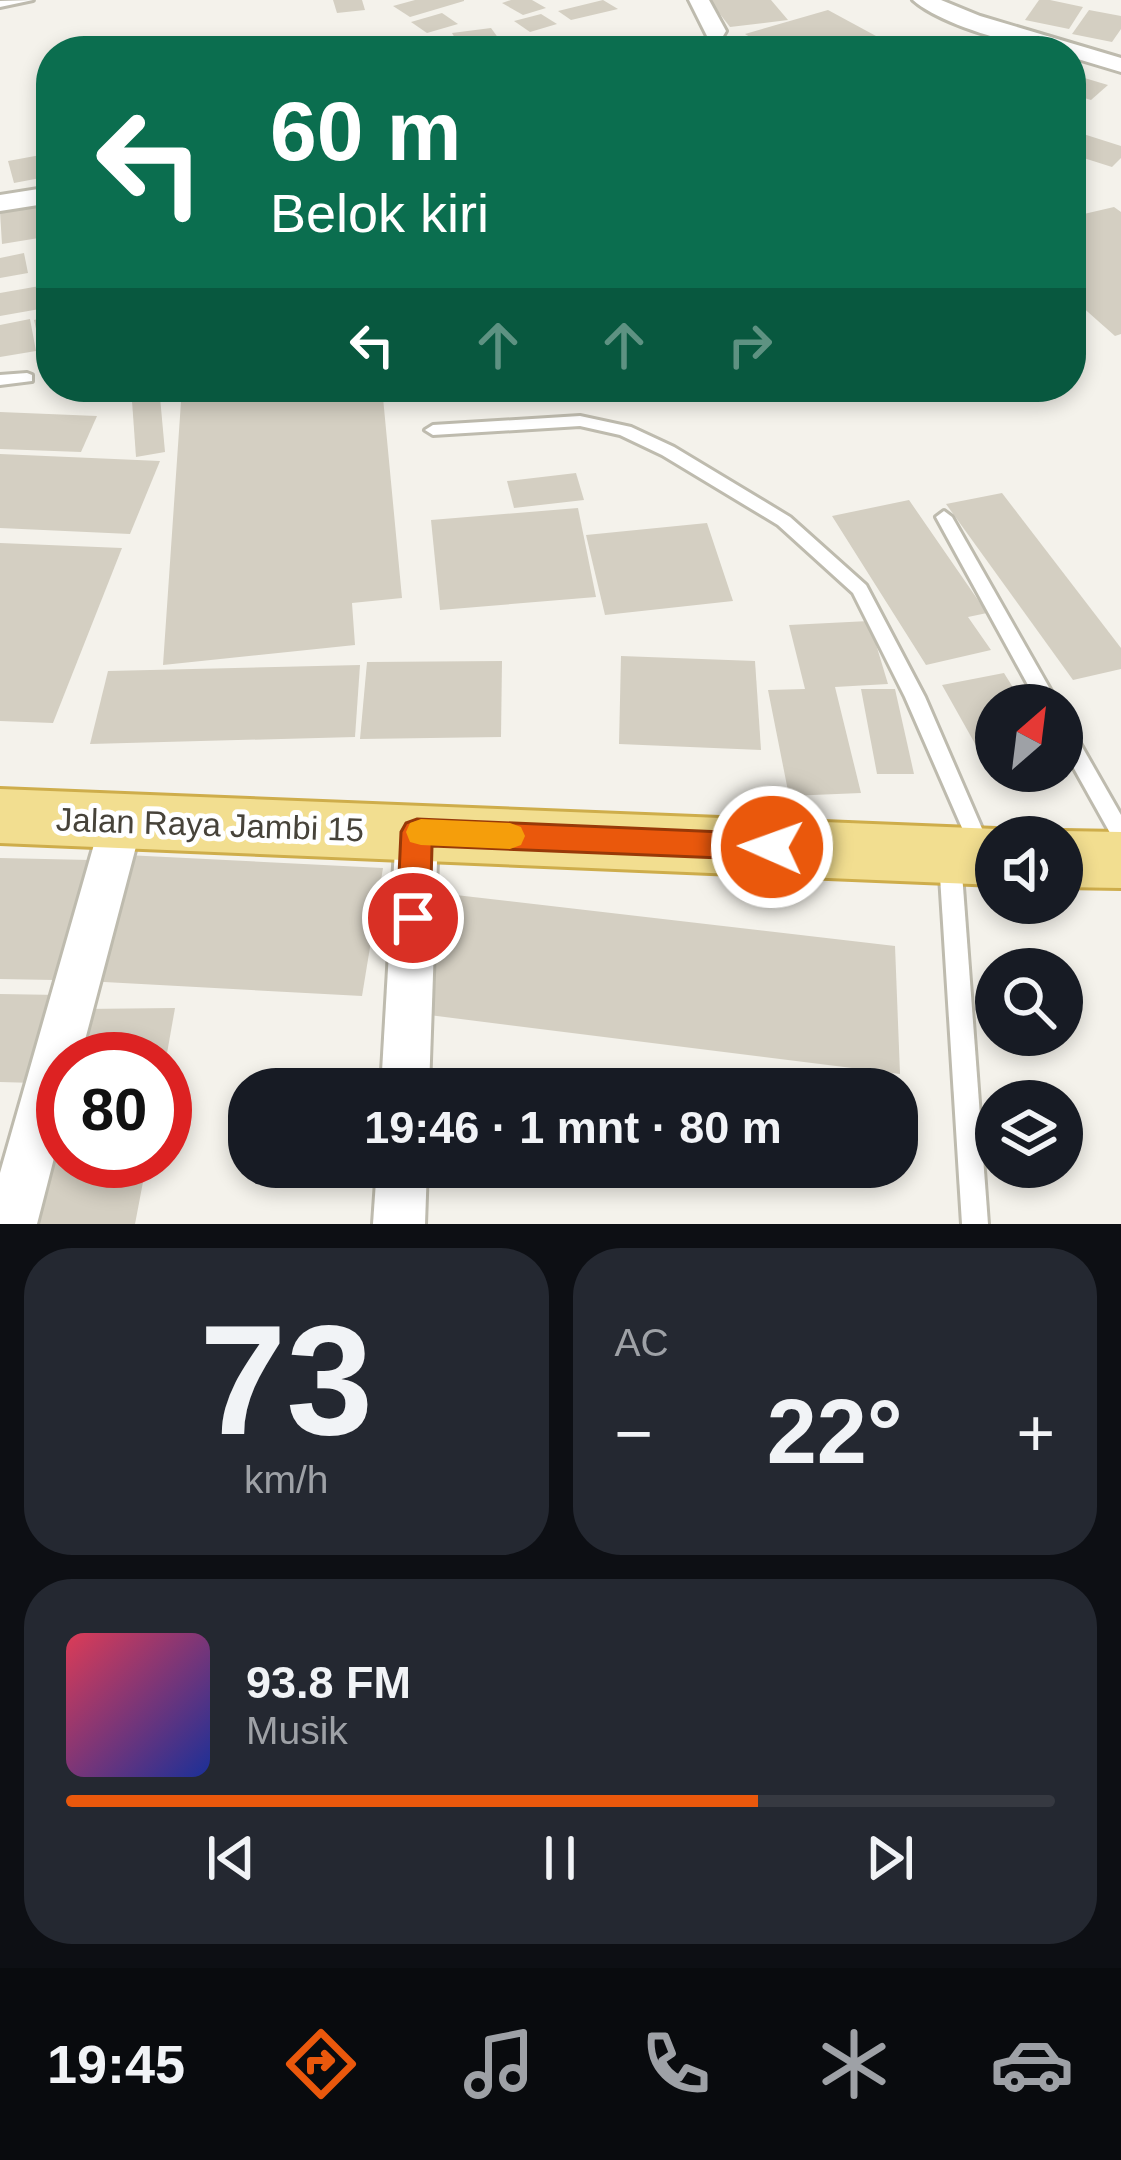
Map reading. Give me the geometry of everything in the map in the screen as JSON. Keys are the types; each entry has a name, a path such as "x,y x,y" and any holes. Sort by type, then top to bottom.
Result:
{"highway":[{"name":"Jalan Raya Jambi 15","path":"0,816 975,856"},
{"path":"1083,859 1121,860"}],"street":[{"path":"699,0 716,31"},
{"path":"923,0 1023,36"},
{"path":"1086,55 1121,65"},
{"path":"0,203 36,197"},
{"path":"11,1224 122,820"},
{"path":"406,1068 417,832"},
{"path":"399,1224 400,1188"}],"lane":[{"path":"0,4 28,0"},
{"path":"0,380 27,378"},
{"path":"433,430 580,421 625,431 668,451 784,521 860,589 916,697 975,851"},
{"path":"944,517 1037,684"},
{"path":"1083,766 1121,834"},
{"path":"975,1224 977,924"}],"building":[{"path":"333,0 362,0 365,10 337,13"},
{"path":"415,0 464,1 410,17 393,6"},
{"path":"532,0 546,8 523,15 502,3"},
{"path":"603,0 618,9 571,20 558,11"},
{"path":"709,0 771,0 788,20 730,27"},
{"path":"1039,0 1083,7 1069,29 1025,20"},
{"path":"828,10 876,36 748,36 745,34"},
{"path":"1089,10 1121,16 1121,29 1112,42 1072,34"},
{"path":"442,13 458,24 427,33 411,22"},
{"path":"541,14 557,24 530,32 514,21"},
{"path":"491,28 497,36 454,36"},
{"path":"1086,78 1108,85 1091,100 1086,98"},
{"path":"1086,135 1121,146 1121,158 1112,167 1086,159"},
{"path":"36,156 36,179 14,183 8,161"},
{"path":"36,206 36,238 2,244 0,212"},
{"path":"1114,207 1121,212 1121,334 1115,336 1086,310 1086,214"},
{"path":"24,253 28,273 0,278 0,258"},
{"path":"36,287 36,310 0,316 0,293"},
{"path":"30,319 36,351 0,357 0,325"},
{"path":"132,402 160,402 165,452 136,457"},
{"path":"181,402 383,402 402,598 352,603 355,645 163,665"},
{"path":"0,412 97,416 81,452 0,449"},
{"path":"0,454 160,461 130,534 0,528"},
{"path":"576,473 584,500 514,508 507,481"},
{"path":"1002,493 1121,648 1121,669 1073,680 946,504"},
{"path":"909,500 987,613 968,617 991,650 926,665 832,516"},
{"path":"578,508 596,597 440,610 431,520"},
{"path":"707,523 733,601 605,615 586,535"},
{"path":"0,543 122,548 53,723 0,721"},
{"path":"869,621 888,684 835,687 861,793 789,796 768,690 805,689 789,625"},
{"path":"621,656 755,661 761,750 619,744"},
{"path":"502,661 501,737 360,739 367,662"},
{"path":"360,665 355,737 90,744 108,671"},
{"path":"1004,673 1011,684 975,684 975,744 942,685"},
{"path":"861,689 895,689 914,774 877,774"},
{"path":"126,855 383,868 362,996 86,981"},
{"path":"0,858 90,860 54,980 0,979"},
{"path":"447,894 895,946 900,1068 852,1068 421,1014"},
{"path":"0,994 60,995 49,1032 36,1032 35,1083 0,1082"},
{"path":"175,1008 171,1032 77,1032 83,1009"},
{"path":"42,1188 142,1188 135,1224 33,1224"}],"slow traffic":[{"path":"421,832 510,836"}],"route":[{"path":"413,918 417,832 772,847"}]}
